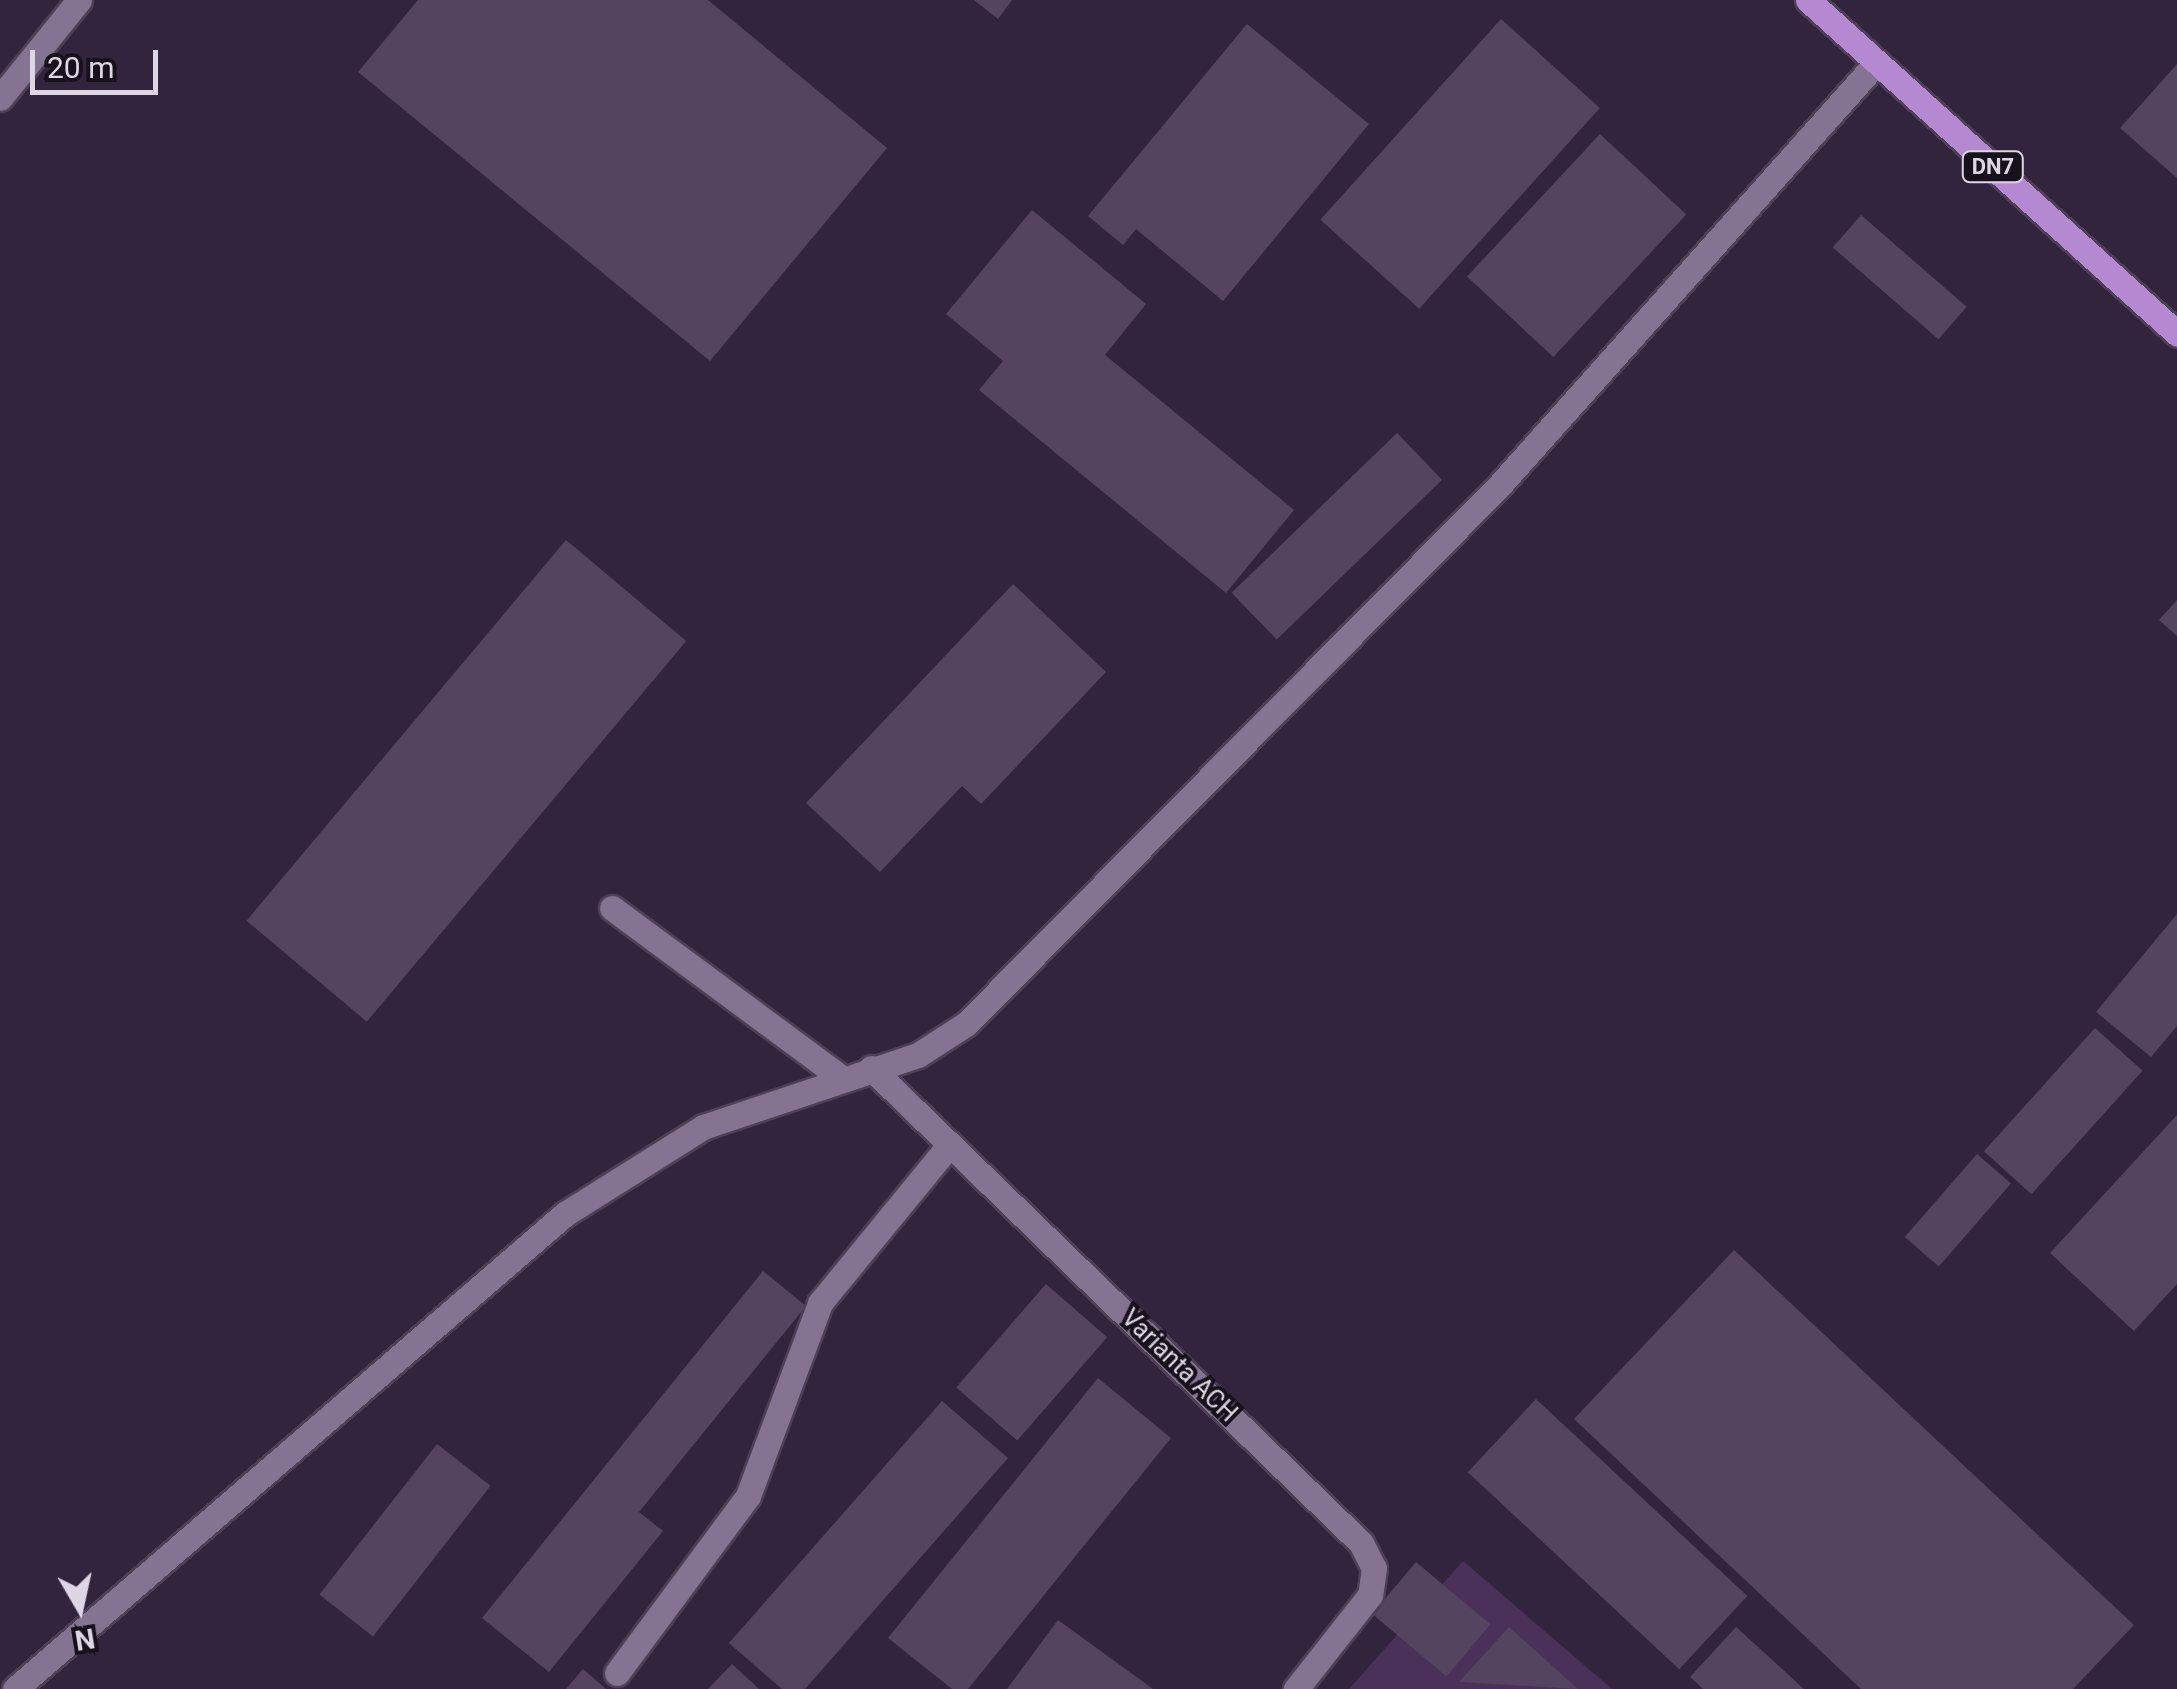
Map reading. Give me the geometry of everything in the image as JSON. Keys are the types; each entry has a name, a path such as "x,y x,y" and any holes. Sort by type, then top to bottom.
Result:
{"main road":[{"name":"DN7","path":"1808,0 2177,334"}],"street":[{"path":"0,98 79,0"},
{"path":"15,1689 565,1214 704,1127 840,1077 918,1055 966,1024 1498,486 1876,62"},
{"path":"612,908 840,1077"},
{"name":"Varianta ACH","path":"871,1068 1362,1543 1374,1568 1370,1595 1296,1689"},
{"path":"616,1673 748,1496 820,1303 950,1144"}],"shaded area":[{"path":"1463,1561 1612,1689 1349,1689"}],"building":[{"path":"418,0 708,0 887,148 710,361 358,72"},
{"path":"974,0 1012,0 998,19"},
{"path":"1501,19 1600,108 1419,309 1320,220"},
{"path":"1247,24 1369,124 1223,301 1136,229 1123,245 1088,216"},
{"path":"2177,64 2177,178 2120,128"},
{"path":"1600,134 1686,214 1553,357 1467,277"},
{"path":"1032,210 1146,304 1105,355 1294,510 1226,593 979,390 1003,361 946,314"},
{"path":"1861,215 1967,307 1938,339 1833,247"},
{"path":"1397,433 1442,480 1277,640 1232,593"},
{"path":"566,540 686,641 367,1022 247,921"},
{"path":"1013,584 1106,672 981,804 962,786 880,872 806,803"},
{"path":"2177,600 2177,636 2159,620"},
{"path":"2177,914 2177,1026 2151,1057 2096,1012"},
{"path":"2095,1028 2143,1071 2031,1194 1984,1151"},
{"path":"2177,1115 2177,1284 2134,1331 2050,1253"},
{"path":"1977,1154 2011,1184 1939,1267 1905,1237"},
{"path":"1734,1250 2134,1625 2073,1689 1861,1689 1574,1419"},
{"path":"763,1271 806,1306 639,1512 663,1531 549,1672 482,1618"},
{"path":"1046,1284 1107,1337 1017,1441 956,1387"},
{"path":"1098,1378 1171,1438 968,1689 952,1689 888,1638"},
{"path":"1536,1399 1747,1596 1679,1669 1468,1472"},
{"path":"942,1401 1008,1458 805,1689 782,1689 729,1643"},
{"path":"437,1444 491,1486 373,1636 319,1595"},
{"path":"1416,1562 1490,1624 1447,1676 1372,1614"},
{"path":"1058,1620 1153,1689 1007,1689"},
{"path":"1509,1627 1578,1689 1459,1682"},
{"path":"1736,1627 1804,1689 1703,1689 1690,1677"},
{"path":"732,1664 759,1689 708,1689"},
{"path":"583,1669 606,1689 566,1689"}]}
